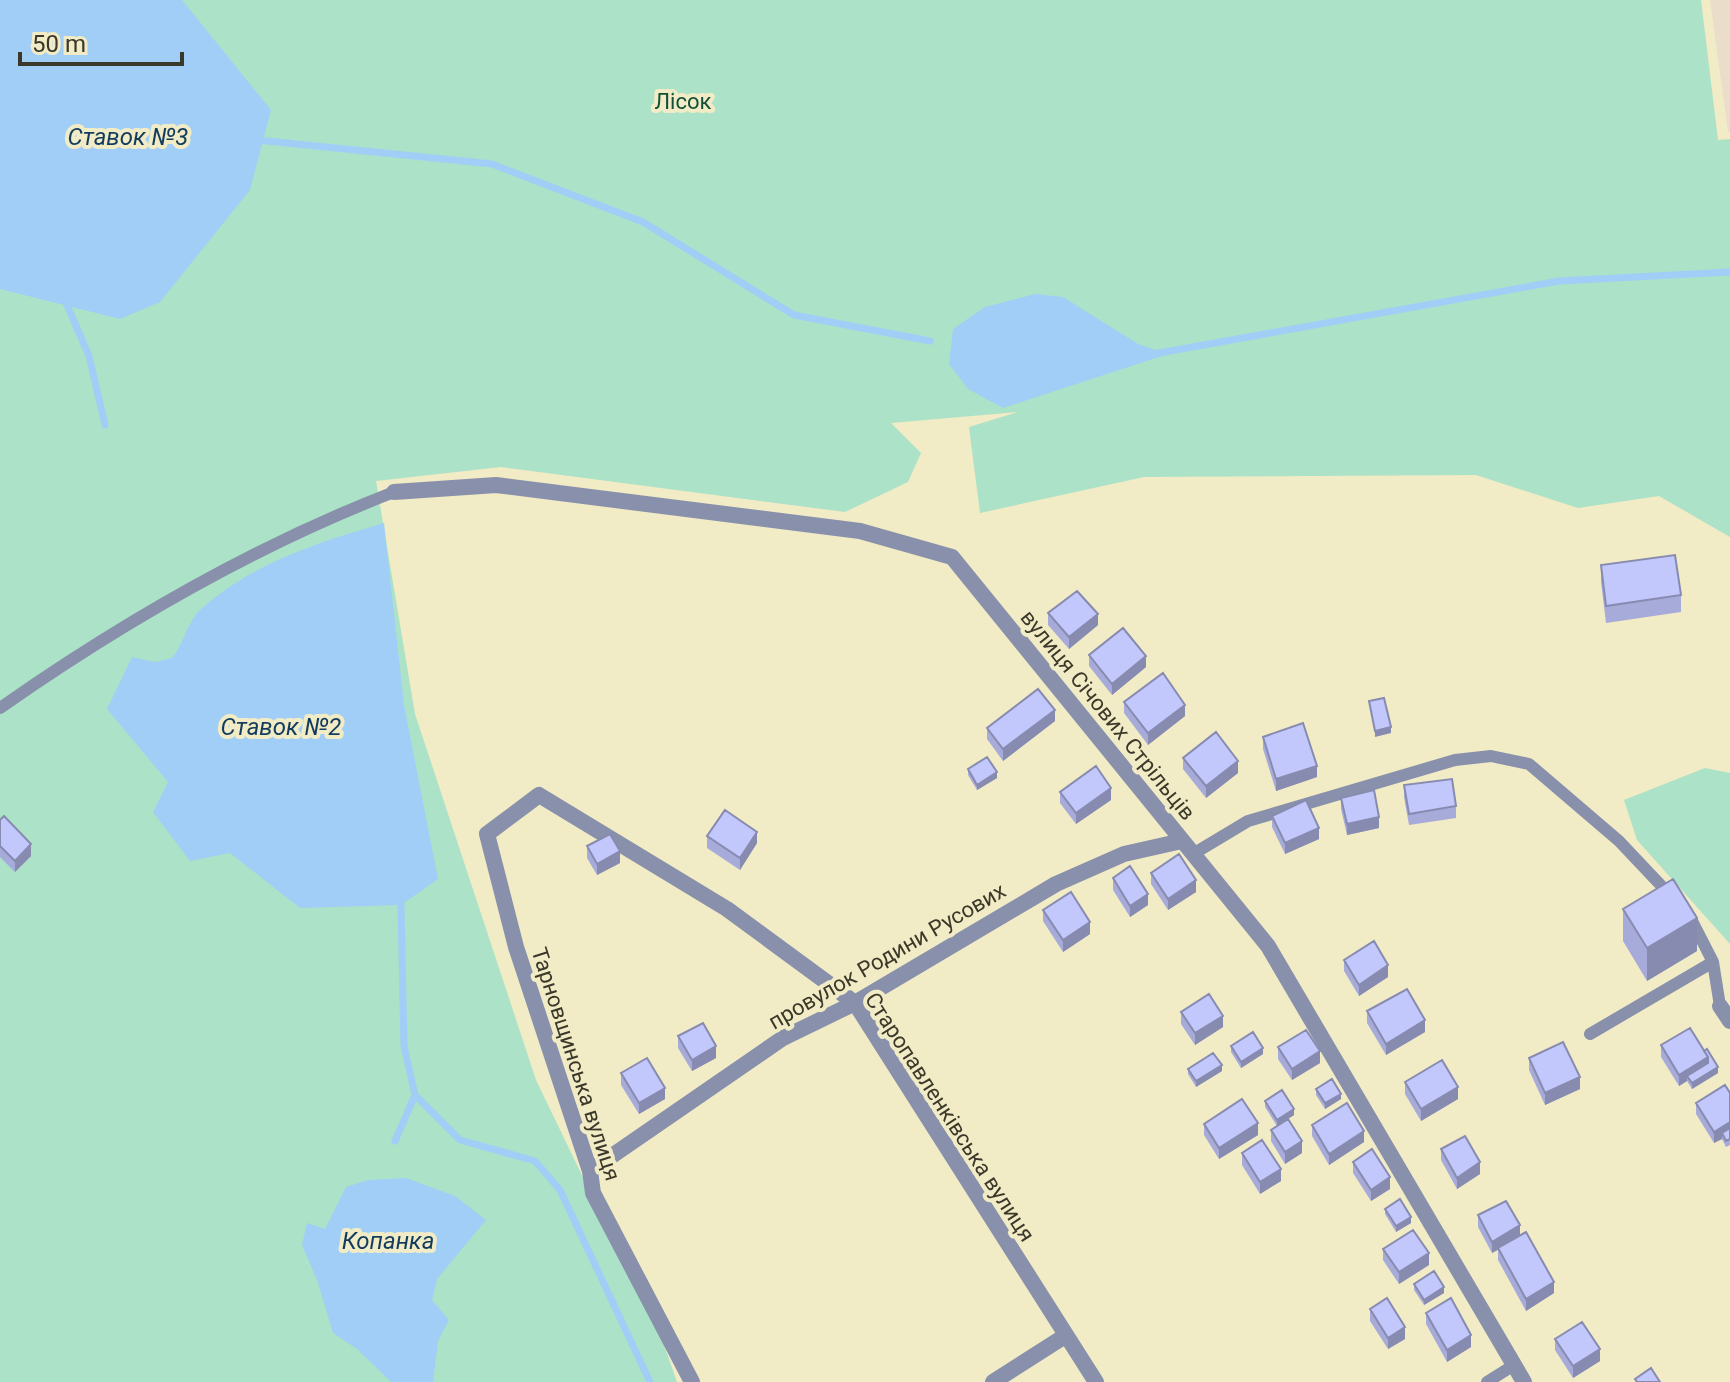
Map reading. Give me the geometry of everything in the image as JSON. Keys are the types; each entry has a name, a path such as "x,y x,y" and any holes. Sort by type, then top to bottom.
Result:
{"street":[{"name":"вулиця Січових Стрільців","path":"394,492 496,485 860,531 952,557 1268,946 1524,1382"},
{"name":"Старопавленківська вулиця","path":"487,834 539,795 727,909 855,1003 1096,1382"},
{"name":"Тарновщинська вулиця","path":"487,834 516,947 590,1171 593,1193 692,1382"},
{"name":"провулок Родини Русових","path":"590,1171 783,1038 855,1003 1056,884 1124,854 1182,841"},
{"path":"1720,1006 1730,1021"},
{"path":"993,1382 1065,1336"}],"lane":[{"path":"0,708 53,669 183,593 351,508 394,492"},
{"path":"1193,854 1248,821 1455,760 1491,756 1529,764 1619,841 1691,917 1713,962 1720,1006"},
{"path":"1590,1034 1713,962"},
{"path":"1487,1382 1514,1365"}],"shaded area":[{"path":"1710,0 1730,0 1730,132 1728,132"}],"green space":[{"name":"Лісок","path":"0,0 1701,0 1718,140 1730,139 1730,537 1659,496 1578,508 1476,475 1144,477 980,513 969,427 1018,412 891,423 921,453 908,482 845,512 501,467 376,481 415,714 536,1080 664,1345 677,1382 0,1382"},
{"path":"1705,768 1730,773 1730,944 1637,840 1624,800"}],"water":[{"name":"Ставок №3","path":"0,0 182,0 271,110 250,190 160,302 120,319 0,289"},
{"path":"1035,294 1063,297 1138,344 1168,354 1003,408 968,389 949,364 953,329 985,307"},
{"name":"Ставок №2","path":"384,523 404,705 438,879 401,905 300,908 230,853 190,861 153,812 168,782 107,709 132,657 155,662 172,658 200,610 242,579 287,556"},
{"name":"Копанка","path":"406,1178 455,1196 486,1220 437,1279 432,1300 449,1320 438,1341 433,1382 391,1382 357,1349 333,1333 317,1280 302,1245 307,1223 325,1229 346,1187 368,1180"}],"building":[{"path":"1675,555 1681,595 1606,606 1601,565"},
{"path":"1077,591 1098,614 1069,637 1048,613"},
{"path":"1123,628 1146,656 1112,684 1089,655"},
{"path":"1163,673 1185,705 1148,733 1124,702"},
{"path":"1038,689 1055,710 1003,749 987,728"},
{"path":"1384,698 1391,727 1375,731 1369,701"},
{"path":"1303,723 1317,766 1276,779 1263,737"},
{"path":"1216,732 1238,761 1206,786 1183,758"},
{"path":"987,757 997,772 977,785 968,769"},
{"path":"1096,766 1111,788 1076,813 1060,792"},
{"path":"1452,779 1456,806 1409,814 1404,785"},
{"path":"1374,790 1379,817 1347,824 1341,798"},
{"path":"1306,800 1319,828 1285,843 1272,816"},
{"path":"725,810 757,832 740,858 707,836"},
{"path":"4,816 31,844 15,861 0,846 0,820"},
{"path":"610,834 620,851 597,864 587,846"},
{"path":"1179,854 1196,880 1168,899 1151,873"},
{"path":"1130,866 1148,894 1130,906 1113,878"},
{"path":"1673,879 1697,918 1647,948 1623,909"},
{"path":"1071,892 1090,922 1063,940 1043,910"},
{"path":"1374,941 1388,965 1359,985 1344,960"},
{"path":"1407,989 1425,1020 1386,1044 1367,1011"},
{"path":"1209,994 1223,1016 1195,1033 1181,1012"},
{"path":"703,1023 716,1046 692,1060 678,1036"},
{"path":"1690,1028 1708,1057 1679,1075 1661,1045"},
{"path":"1306,1030 1320,1051 1292,1069 1278,1047"},
{"path":"1253,1032 1263,1048 1241,1062 1231,1046"},
{"path":"1563,1042 1580,1077 1545,1093 1529,1058"},
{"path":"1707,1049 1718,1067 1692,1083 1687,1076 1708,1063 1704,1051"},
{"path":"1213,1053 1222,1065 1196,1081 1188,1069"},
{"path":"647,1058 665,1088 639,1103 621,1073"},
{"path":"1442,1060 1458,1087 1421,1109 1405,1082"},
{"path":"1332,1079 1341,1094 1325,1103 1316,1089"},
{"path":"1725,1085 1730,1093 1730,1122 1714,1132 1696,1103"},
{"path":"1282,1090 1294,1109 1277,1120 1265,1101"},
{"path":"1242,1099 1258,1123 1219,1148 1204,1124"},
{"path":"1347,1103 1364,1131 1329,1154 1312,1125"},
{"path":"1288,1119 1302,1141 1285,1152 1271,1130"},
{"path":"1730,1128 1730,1139 1726,1141 1722,1133"},
{"path":"1465,1136 1480,1162 1457,1178 1441,1149"},
{"path":"1262,1140 1281,1169 1260,1182 1242,1153"},
{"path":"1372,1149 1390,1177 1371,1190 1353,1162"},
{"path":"1400,1199 1411,1217 1396,1226 1385,1209"},
{"path":"1506,1201 1520,1225 1492,1242 1478,1215"},
{"path":"1413,1230 1429,1253 1399,1272 1383,1249"},
{"path":"1526,1232 1554,1282 1526,1299 1498,1248"},
{"path":"1434,1271 1444,1287 1424,1300 1414,1284"},
{"path":"1387,1298 1405,1327 1388,1338 1370,1309"},
{"path":"1451,1298 1471,1335 1447,1350 1426,1313"},
{"path":"1582,1322 1600,1349 1573,1366 1555,1339"},
{"path":"1651,1368 1660,1382 1637,1382 1635,1379"}],"waterway":[{"path":"257,140 492,164 643,222 794,315 930,341"},
{"path":"1159,353 1559,281 1730,272"},
{"path":"64,298 89,356 105,425"},
{"path":"398,899 401,905 404,1046 415,1095 460,1140 535,1161 560,1190 650,1382"},
{"path":"395,1141 415,1095"}]}
